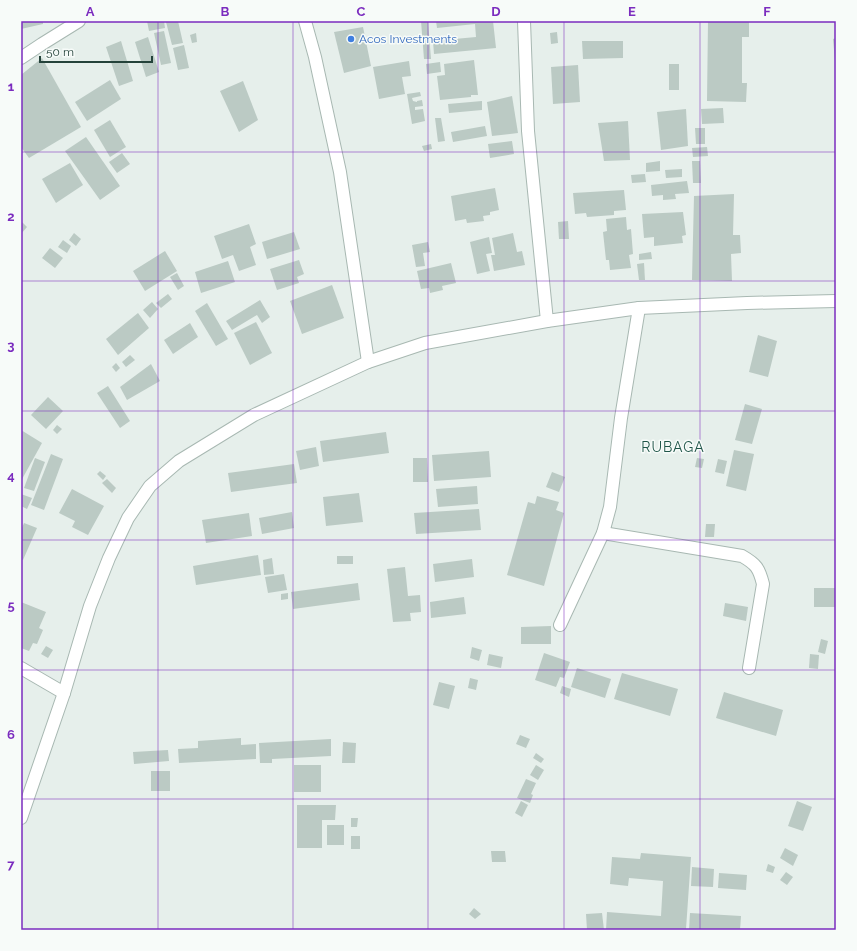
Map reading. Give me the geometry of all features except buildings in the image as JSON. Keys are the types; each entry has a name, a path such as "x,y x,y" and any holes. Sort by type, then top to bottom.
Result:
{"street":[{"path":"21,58 79,21"},
{"path":"305,21 315,57 340,172 368,362"},
{"path":"524,21 528,131 547,321"},
{"path":"21,818 64,693 90,606 109,558 128,518 150,486 179,461 254,415 368,362 425,343 547,321 639,308 836,301"},
{"path":"560,625 603,533 610,507 621,418 639,308"},
{"path":"603,533 742,556 752,562 760,571 763,584 749,668"},
{"path":"21,668 64,693"}],"place":[{"name":"Acos Investments","path":"351,39"}],"district":[{"name":"RUBAGA","path":"673,447"}]}
